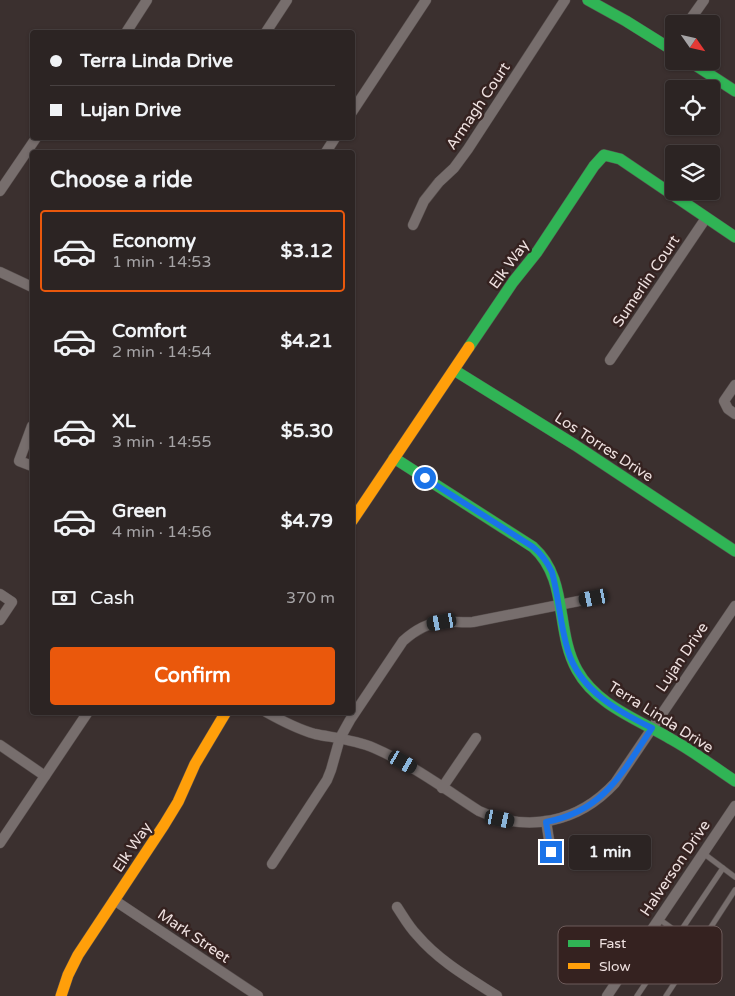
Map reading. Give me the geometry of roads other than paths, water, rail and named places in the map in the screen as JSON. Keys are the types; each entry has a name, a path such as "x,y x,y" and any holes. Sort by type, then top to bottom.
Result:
{"street":[{"path":"128,30 148,0"},
{"path":"267,30 287,0"},
{"path":"355,107 426,0"},
{"name":"Armagh Court","path":"413,225 424,201 439,182 454,168 468,149 565,0"},
{"path":"588,0 665,44"},
{"path":"693,15 704,0"},
{"path":"703,70 735,91"},
{"path":"0,191 35,140"},
{"name":"Elk Way","path":"355,516 513,282 537,252 594,166 604,155 620,159 735,237"},
{"name":"Sumerlin Court","path":"610,360 706,218"},
{"path":"0,272 30,286"},
{"name":"Los Torres Drive","path":"454,370 575,445 735,551"},
{"path":"735,384 724,401 728,409 735,414"},
{"path":"30,431 19,461 30,465"},
{"name":"Terra Linda Drive","path":"394,458 533,547 548,562 552,572 568,650 572,661 590,689 608,703 667,736 735,781"},
{"path":"0,594 12,602 0,620"},
{"path":"355,713 404,641 421,628 442,622 473,622 594,598"},
{"name":"Lujan Drive","path":"272,715 292,726 314,734 340,738 393,757 479,811 489,815 523,823 546,822 578,812 607,792 622,774 735,606"},
{"path":"0,842 86,715"},
{"name":"Elk Way","path":"61,996 68,975 78,955 164,825 178,802 195,764 224,715"},
{"path":"272,864 327,780 340,738 353,715"},
{"path":"442,788 476,738"},
{"path":"0,745 45,776"},
{"name":"Halverson Drive","path":"654,926 735,806"},
{"path":"546,822 551,852"},
{"name":"Mark Street","path":"114,900 258,996"},
{"path":"397,907 418,936 435,953 452,967 497,996"},
{"name":"Halverson Drive","path":"607,996 615,984"}],"lane":[{"path":"703,853 735,877"},
{"path":"684,926 723,868"},
{"path":"712,926 735,890"},
{"path":"659,919 669,926"},
{"path":"637,996 645,984"},
{"path":"666,996 674,984"}]}
